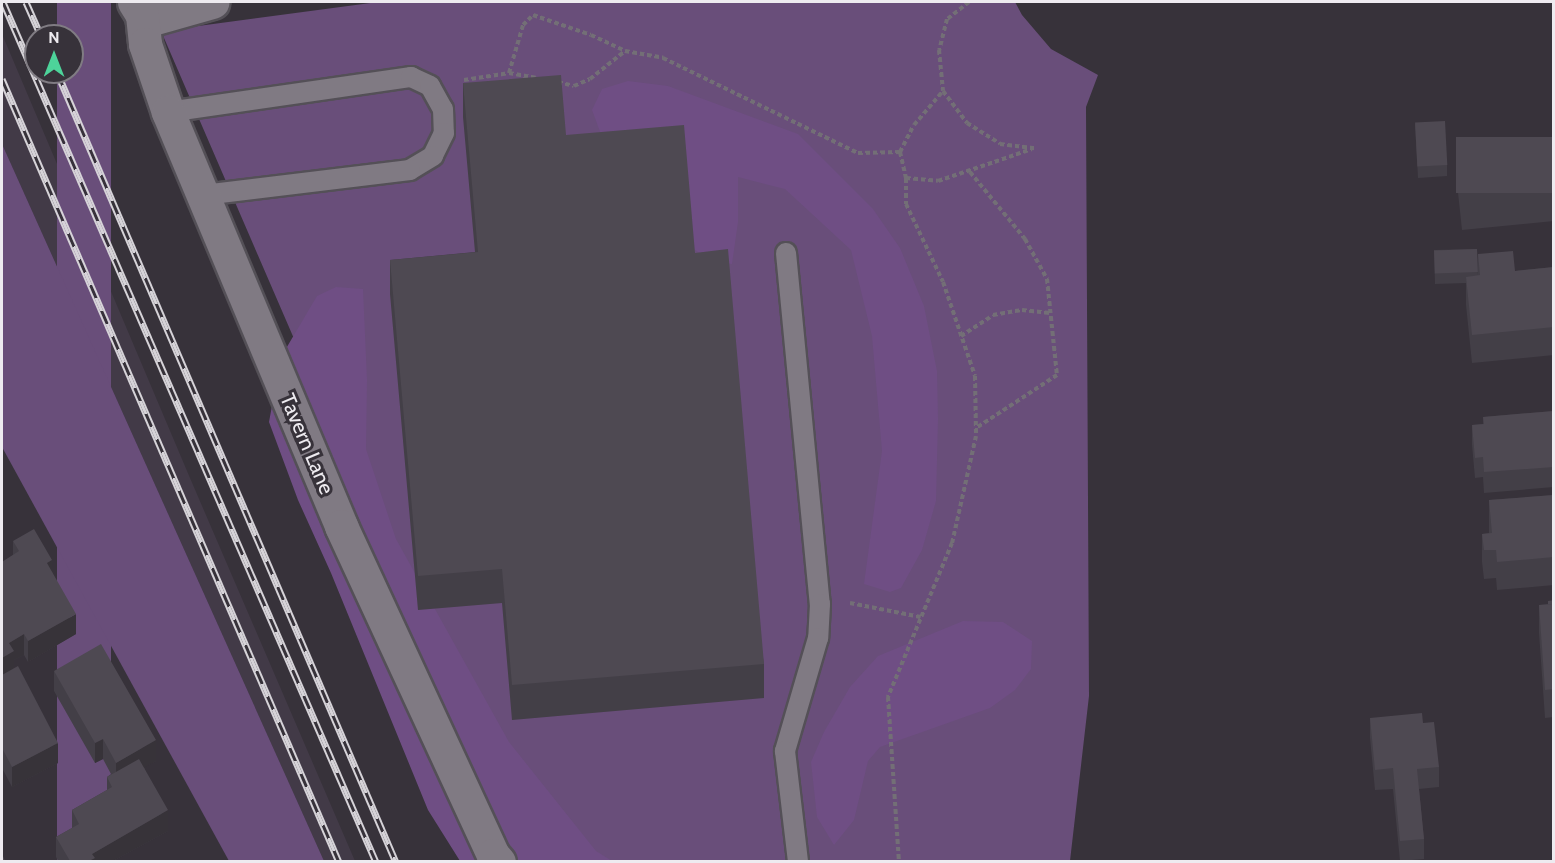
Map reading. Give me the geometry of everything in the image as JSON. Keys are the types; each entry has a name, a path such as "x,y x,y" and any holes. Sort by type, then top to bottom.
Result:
{"street":[{"path":"138,8 149,20 212,2"},
{"name":"Tavern Lane","path":"138,8 146,44 168,112 341,526 493,855 499,861"}],"lane":[{"path":"168,112 411,77 430,86 443,109 444,133 433,156 410,170 204,195"},
{"path":"786,253 820,604 818,638 785,751 798,861"}],"path":[{"path":"906,178 938,181 1035,148 1000,144 968,123 943,91 939,50 947,20 969,2"},
{"path":"509,72 523,25 533,15 591,35 625,51 663,58 858,153 900,152"},
{"path":"553,81 574,86 582,83 625,51"},
{"path":"430,86 509,72 542,79"},
{"path":"899,861 888,697 952,543 976,428 975,376 943,282 906,204 906,178 900,152 914,125 943,91"},
{"path":"970,172 1025,239 1047,279 1057,375 976,428"},
{"path":"961,336 993,315 1022,310 1050,313"},
{"path":"863,606 921,617"}],"shaded area":[{"path":"57,2 111,2 111,862 57,862 57,84 84,84 84,24 57,24"},
{"path":"378,2 1015,2 1022,15 1051,49 1098,75 1086,107 1089,696 1070,861 540,862 512,843 161,31"},
{"path":"2,34 355,861 324,861 2,144"},
{"path":"628,81 668,86 798,134 873,209 900,248 924,306 937,371 938,419 936,501 922,550 901,588 890,592 864,584 882,451 872,336 851,250 785,189 738,177 738,222 732,264 714,262 692,248 602,137 592,110 602,89"},
{"path":"2,144 324,861 229,861 2,447"},
{"path":"336,287 363,289 367,380 366,449 396,539 509,742 596,851 612,861 460,861 428,810 331,573 298,500 269,422 281,357 317,296"},
{"path":"963,621 1003,622 1032,641 1031,669 1015,690 990,708 880,747 868,761 854,820 834,845 817,817 811,762 824,732 850,687 878,656"}],"building":[{"path":"561,75 566,135 684,125 695,253 728,249 764,664 512,685 502,569 418,576 390,260 478,252 463,83"},
{"path":"1445,121 1447,165 1417,167 1415,123"},
{"path":"1456,137 1554,137 1554,193 1456,193"},
{"path":"1477,249 1478,272 1435,273 1434,251"},
{"path":"1513,251 1515,271 1554,267 1554,327 1472,335 1466,277 1480,275 1478,254"},
{"path":"1554,411 1554,467 1484,472 1483,457 1475,458 1472,425 1484,424 1483,417"},
{"path":"1554,495 1554,557 1497,562 1496,550 1484,550 1482,534 1492,533 1489,500"},
{"path":"34,529 52,560 47,563 76,614 28,641 24,634 9,643 14,651 2,658 2,562 19,551 13,541"},
{"path":"1554,604 1554,689 1545,690 1539,605"},
{"path":"101,644 156,740 116,763 103,739 95,743 54,671"},
{"path":"18,666 58,743 12,767 2,748 2,675"},
{"path":"1422,713 1423,723 1434,722 1439,767 1417,769 1424,839 1400,841 1393,768 1375,770 1370,718"},
{"path":"139,759 168,810 92,854 95,858 89,861 70,861 56,837 79,824 72,810 112,787 107,777"}],"railway":[{"path":"3,2 376,862"},
{"path":"26,2 36,24"},
{"path":"2,79 339,862"},
{"path":"62,84 396,862"}]}
